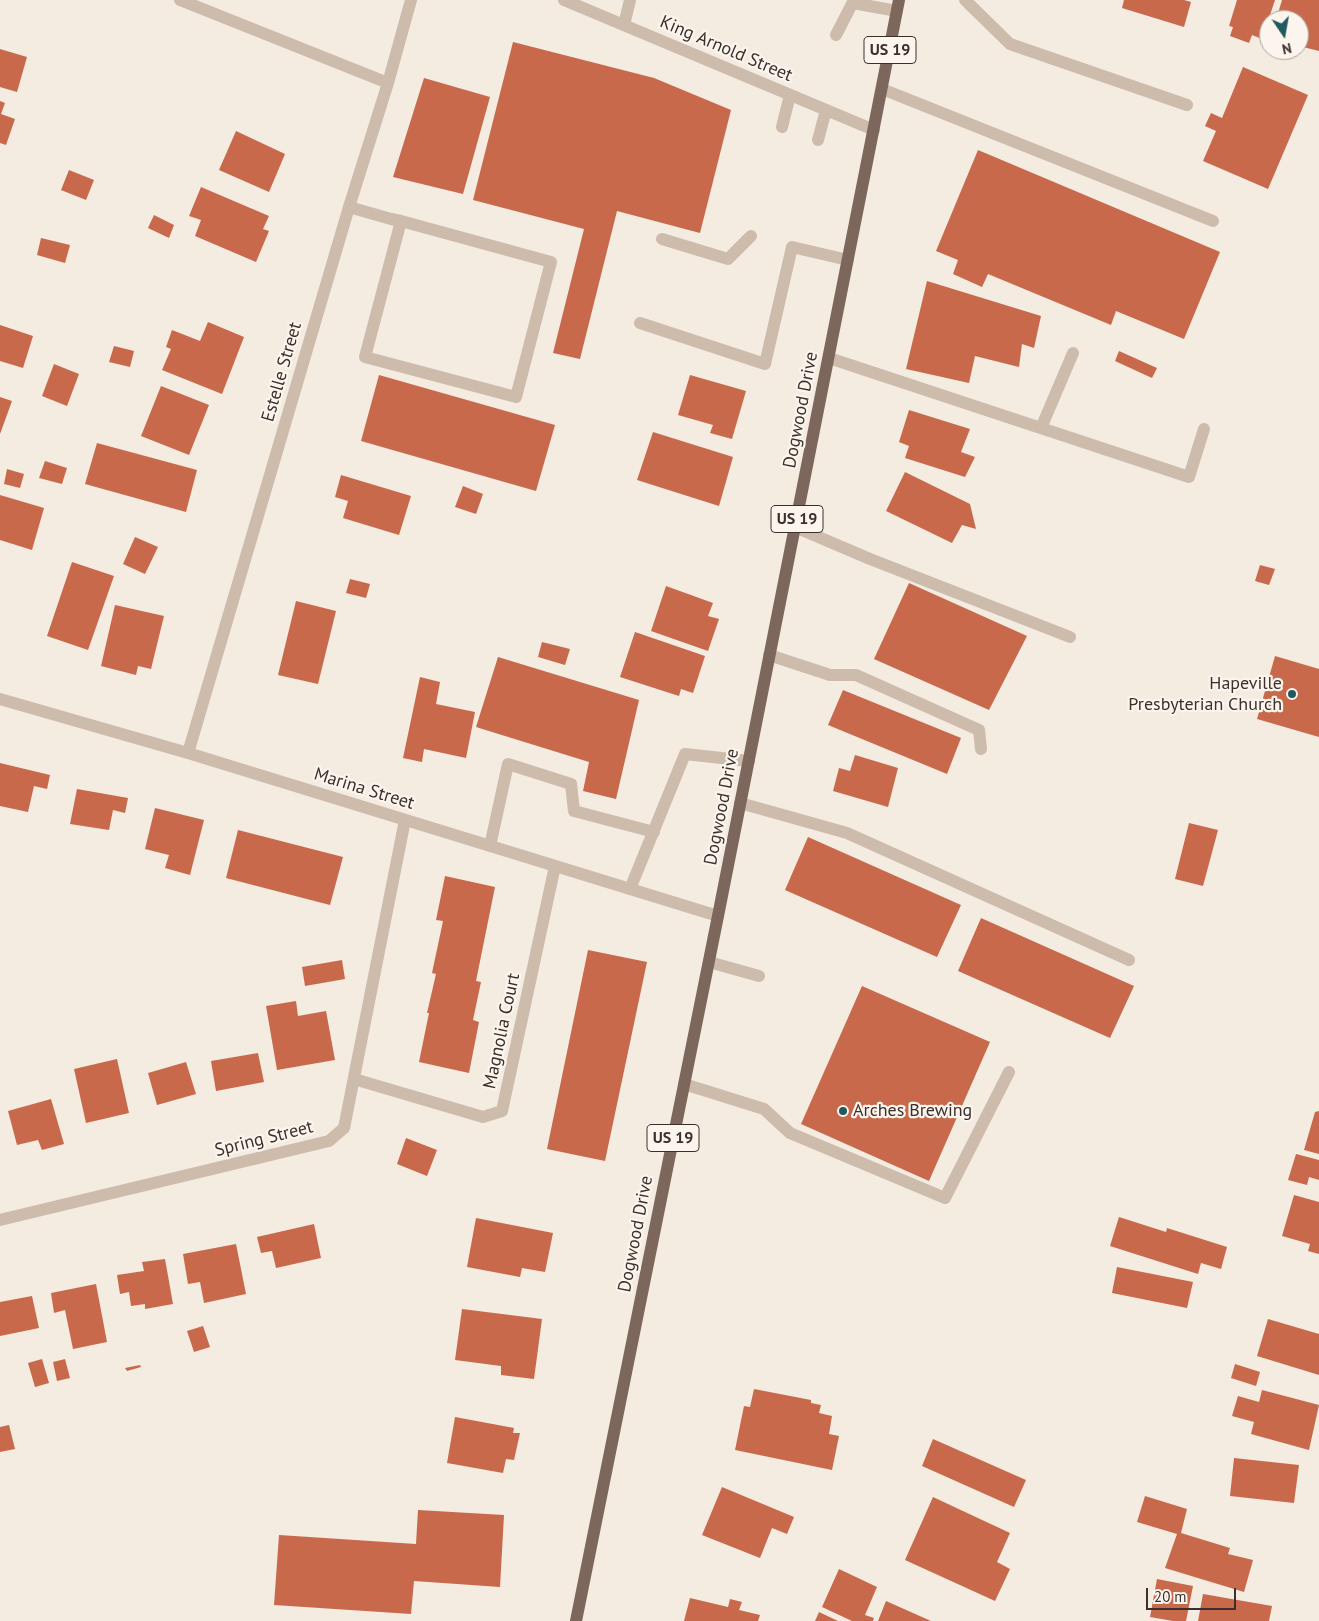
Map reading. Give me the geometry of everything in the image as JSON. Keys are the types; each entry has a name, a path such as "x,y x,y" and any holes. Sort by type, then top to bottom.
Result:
{"main road":[{"name":"Dogwood Drive","path":"576,1621 749,761 898,5"}],"street":[{"path":"180,0 388,83"},
{"name":"Estelle Street","path":"188,753 349,207 388,83 411,0"},
{"path":"624,25 630,0"},
{"path":"965,0 1010,44 1187,104"},
{"name":"King Arnold Street","path":"571,1 874,130"},
{"path":"836,35 854,2 898,5"},
{"path":"882,88 1213,221"},
{"path":"782,127 790,95"},
{"path":"818,140 826,110"},
{"path":"349,207 401,221 551,262 516,396 365,357 401,221"},
{"path":"662,239 728,258 752,236"},
{"path":"640,323 765,364 792,247 848,260"},
{"path":"1041,428 1073,353"},
{"path":"829,358 1189,477 1204,429"},
{"path":"795,527 870,559 1070,637"},
{"path":"770,655 830,675 856,675 979,730 981,749"},
{"name":"Marina Street","path":"0,699 188,753 718,916"},
{"path":"630,889 685,754 749,761"},
{"path":"490,846 508,764 571,784 574,811 654,832"},
{"path":"740,803 847,833 1129,960"},
{"name":"Spring Street","path":"0,1220 329,1141 344,1128 405,820"},
{"name":"Magnolia Court","path":"354,1079 483,1117 502,1111 555,866"},
{"path":"708,962 759,976"},
{"path":"684,1084 764,1109 790,1133 945,1198 1009,1072"}],"building":[{"path":"1124,0 1184,0 1191,2 1184,27 1122,8"},
{"path":"1237,0 1275,0 1272,10 1259,10 1259,38 1252,35 1249,43 1230,36 1233,27 1229,26"},
{"path":"1282,0 1319,0 1319,51 1309,48 1309,10 1279,10"},
{"path":"513,42 654,78 731,110 700,233 617,211 580,359 553,353 584,229 473,200"},
{"path":"0,49 27,57 17,92 0,87"},
{"path":"1243,67 1308,95 1268,189 1203,161 1216,131 1205,126 1211,113 1222,118"},
{"path":"424,78 490,97 463,194 393,177"},
{"path":"0,101 5,103 1,114 15,119 6,145 0,143"},
{"path":"236,131 285,154 269,192 219,170"},
{"path":"978,150 1220,252 1184,339 1116,311 1111,325 988,274 982,287 953,274 958,260 936,251"},
{"path":"69,170 94,180 86,200 61,190"},
{"path":"201,187 269,216 263,229 269,231 256,262 195,236 201,220 189,216"},
{"path":"154,215 174,225 169,238 148,228"},
{"path":"41,238 70,245 65,263 37,255"},
{"path":"927,281 1041,316 1034,348 1022,344 1019,367 975,356 969,383 906,369"},
{"path":"208,322 244,337 222,394 162,370 171,349 166,347 172,330 200,341"},
{"path":"0,325 33,336 23,368 0,361"},
{"path":"114,346 134,351 130,367 109,362"},
{"path":"1119,351 1157,368 1152,378 1115,361"},
{"path":"54,364 79,374 67,406 42,396"},
{"path":"379,375 555,425 536,491 361,441"},
{"path":"690,375 746,391 732,439 710,433 713,425 678,415"},
{"path":"161,386 209,405 189,455 141,436"},
{"path":"0,397 12,401 0,434"},
{"path":"909,410 970,429 961,452 975,457 965,477 905,458 909,446 899,442"},
{"path":"653,432 733,457 719,506 637,480"},
{"path":"97,443 197,470 186,512 85,484"},
{"path":"45,461 67,468 62,484 39,478"},
{"path":"7,469 24,474 20,488 4,484"},
{"path":"905,472 970,504 976,529 962,525 952,543 886,511"},
{"path":"341,475 411,496 399,535 343,518 348,501 335,497"},
{"path":"463,486 483,494 476,514 455,507"},
{"path":"0,495 44,508 32,550 0,540"},
{"path":"135,537 158,547 145,574 123,564"},
{"path":"72,562 114,576 88,650 47,636"},
{"path":"1260,565 1275,569 1269,585 1255,581"},
{"path":"350,579 370,584 366,598 346,593"},
{"path":"909,583 1027,636 989,710 874,659"},
{"path":"666,586 713,603 708,616 719,619 708,651 651,631"},
{"path":"296,601 336,611 318,684 278,675"},
{"path":"115,605 164,616 151,669 138,666 136,675 101,666"},
{"path":"635,632 705,656 693,693 681,689 679,696 620,677"},
{"path":"542,642 570,649 565,665 538,657"},
{"name":"Hapeville Presbyterian Church","path":"1275,656 1319,669 1319,737 1257,719"},
{"path":"498,657 639,700 616,799 583,791 589,762 476,727"},
{"path":"420,677 440,682 436,704 475,712 466,758 424,749 422,762 403,758"},
{"path":"843,690 961,738 947,774 828,725"},
{"path":"855,755 898,768 888,807 833,791 839,768 850,771"},
{"path":"0,763 50,775 47,789 34,786 28,812 0,806"},
{"path":"77,789 128,798 125,813 113,810 109,830 70,824"},
{"path":"155,808 204,820 190,875 165,868 169,855 145,849"},
{"path":"1189,823 1218,830 1203,886 1175,879"},
{"path":"238,830 343,857 330,905 226,878"},
{"path":"808,837 961,905 937,957 785,890"},
{"path":"445,876 495,887 476,981 481,982 473,1020 479,1022 469,1073 419,1062 436,974 432,973 443,921 436,920"},
{"path":"981,918 1134,986 1110,1038 958,971"},
{"path":"588,950 647,962 605,1161 547,1149"},
{"path":"342,960 345,979 305,986 302,967"},
{"path":"862,986 990,1042 929,1181 801,1124"},
{"path":"296,1001 298,1016 326,1011 335,1060 277,1070 266,1006"},
{"path":"258,1053 264,1082 216,1091 211,1061"},
{"path":"117,1059 129,1113 86,1123 74,1069"},
{"path":"186,1062 196,1094 157,1105 148,1073"},
{"path":"51,1099 64,1144 42,1150 38,1140 17,1145 8,1111"},
{"path":"1319,1111 1319,1154 1304,1150 1315,1112"},
{"path":"406,1138 437,1150 427,1176 397,1164"},
{"path":"1296,1154 1319,1160 1319,1180 1309,1177 1307,1185 1288,1180"},
{"path":"1294,1195 1319,1202 1319,1254 1308,1251 1310,1244 1282,1236"},
{"path":"1119,1217 1166,1232 1167,1228 1227,1247 1221,1269 1201,1263 1198,1274 1110,1246"},
{"path":"476,1218 553,1233 545,1272 522,1268 520,1277 467,1267"},
{"path":"314,1224 321,1258 276,1268 272,1251 261,1253 257,1237"},
{"path":"236,1244 246,1294 204,1303 200,1282 188,1284 183,1254"},
{"path":"165,1259 173,1304 145,1309 145,1304 131,1306 129,1292 120,1294 117,1275 144,1271 142,1262"},
{"path":"1117,1267 1193,1282 1187,1308 1112,1293"},
{"path":"96,1284 107,1342 73,1349 65,1310 54,1313 51,1293"},
{"path":"32,1296 39,1328 0,1336 0,1302"},
{"path":"462,1309 542,1319 534,1379 501,1375 501,1366 455,1360"},
{"path":"1268,1319 1319,1334 1319,1375 1257,1356"},
{"path":"203,1326 210,1347 194,1352 187,1331"},
{"path":"42,1359 49,1383 35,1387 28,1363"},
{"path":"65,1359 70,1378 57,1381 53,1362"},
{"path":"1235,1364 1260,1372 1256,1386 1231,1378"},
{"path":"140,1365 141,1367 127,1371 125,1368"},
{"path":"754,1389 811,1400 811,1403 821,1405 819,1413 832,1416 829,1434 839,1436 832,1470 735,1450 744,1406 750,1407"},
{"path":"1262,1390 1319,1405 1309,1450 1251,1434 1254,1422 1232,1416 1238,1396 1259,1402"},
{"path":"455,1417 514,1428 513,1433 520,1433 514,1460 506,1459 503,1473 447,1463"},
{"path":"9,1425 15,1449 0,1452 0,1427"},
{"path":"933,1439 1026,1480 1014,1507 922,1466"},
{"path":"1234,1458 1299,1465 1294,1503 1230,1496"},
{"path":"722,1487 794,1517 787,1534 772,1528 760,1558 702,1535"},
{"path":"1145,1496 1187,1509 1181,1533 1230,1548 1228,1554 1253,1560 1244,1592 1165,1568 1177,1534 1137,1522"},
{"path":"933,1497 1010,1533 997,1562 1010,1569 995,1601 905,1560"},
{"path":"418,1510 504,1515 500,1587 414,1581 411,1614 274,1605 279,1535 416,1544"},
{"path":"839,1569 877,1587 865,1615 874,1618 873,1621 852,1621 822,1607"},
{"path":"1157,1579 1193,1586 1186,1621 1150,1617"},
{"path":"1203,1594 1272,1606 1269,1621 1198,1621"},
{"path":"690,1598 728,1607 730,1599 742,1602 739,1610 760,1615 758,1621 684,1621"},
{"path":"886,1601 931,1621 878,1621"},
{"path":"819,1612 838,1621 815,1621"}],"place":[{"name":"Hapeville Presbyterian Church","path":"1292,694"},
{"name":"Arches Brewing","path":"843,1111"}]}
